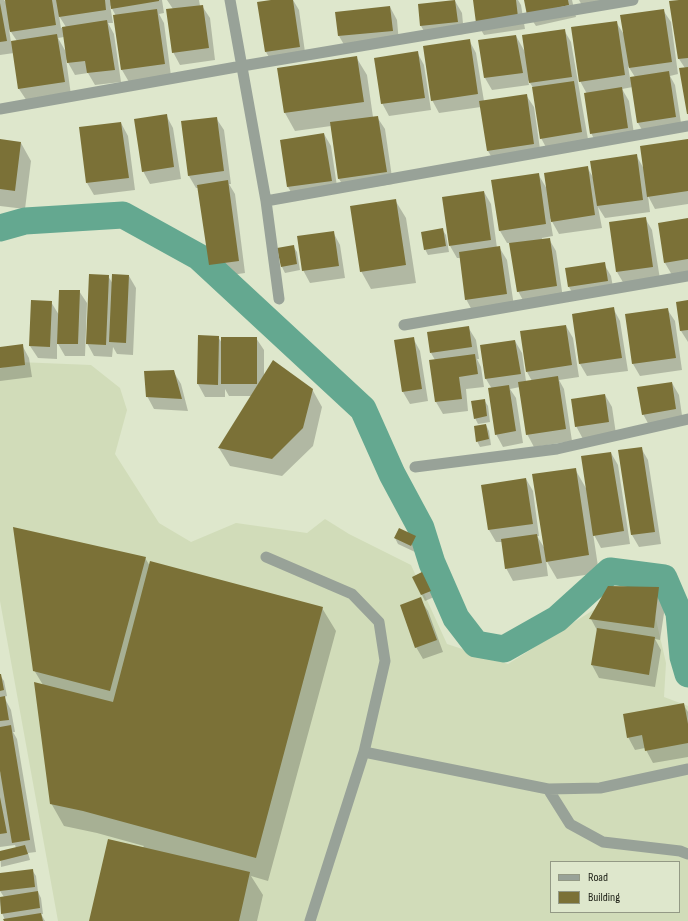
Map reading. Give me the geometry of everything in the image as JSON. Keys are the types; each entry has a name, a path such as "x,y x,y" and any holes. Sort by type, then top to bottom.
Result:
{"street":[{"path":"230,0 266,201 279,299"},
{"path":"0,109 242,66 633,0"},
{"path":"266,201 688,126"},
{"path":"404,325 688,276"},
{"path":"415,467 557,449 688,419"},
{"path":"266,556 352,594 379,622 385,660 364,752 310,921"},
{"path":"364,752 548,789 600,788 688,769"},
{"path":"548,789 570,824 603,842 680,851 688,854"}],"shaded area":[{"path":"18,362 91,365 120,388 127,410 115,454 159,523 191,542 236,523 307,533 325,519 349,534 411,565 447,644 508,664 625,590 649,589 666,663 664,697 688,706 688,921 58,921 0,601 0,369"}],"building":[{"path":"5,0 52,0 56,25 10,32"},
{"path":"56,0 105,0 106,10 59,17"},
{"path":"110,0 159,0 159,1 111,9"},
{"path":"271,0 293,0 300,47 265,52 257,2"},
{"path":"455,0 458,22 420,26 418,4"},
{"path":"473,0 516,0 518,17 476,23"},
{"path":"524,0 568,0 569,5 527,15"},
{"path":"688,0 688,58 678,59 669,1"},
{"path":"0,3 7,41 0,42"},
{"path":"203,5 209,48 172,53 166,9"},
{"path":"390,6 393,31 338,36 335,12"},
{"path":"157,9 165,64 121,70 113,15"},
{"path":"664,9 672,62 629,68 620,15"},
{"path":"107,20 115,70 87,73 85,61 67,63 62,27"},
{"path":"617,21 625,75 579,82 571,27"},
{"path":"565,29 572,77 529,83 522,35"},
{"path":"57,34 65,82 18,89 11,41"},
{"path":"516,35 523,73 484,78 478,40"},
{"path":"470,39 478,94 431,101 423,46"},
{"path":"418,51 425,98 381,104 374,58"},
{"path":"357,56 364,102 284,113 277,68"},
{"path":"688,67 688,114 687,114 679,68"},
{"path":"669,71 676,117 637,123 630,77"},
{"path":"574,81 582,132 540,139 532,87"},
{"path":"622,87 628,128 590,134 584,93"},
{"path":"527,94 534,144 487,151 479,101"},
{"path":"167,114 174,167 142,172 134,119"},
{"path":"378,116 387,172 338,179 330,122"},
{"path":"217,117 224,171 188,176 181,121"},
{"path":"121,122 129,178 86,183 79,127"},
{"path":"324,133 332,181 287,187 280,140"},
{"path":"0,139 21,142 15,191 0,189"},
{"path":"688,139 688,191 647,197 640,146"},
{"path":"637,154 643,200 597,206 590,161"},
{"path":"588,166 595,215 551,222 544,173"},
{"path":"539,173 546,224 499,231 491,180"},
{"path":"228,180 239,261 209,265 197,185"},
{"path":"484,191 491,240 449,246 442,197"},
{"path":"396,199 406,265 360,272 350,206"},
{"path":"646,217 653,267 616,272 609,222"},
{"path":"688,218 688,259 664,263 658,223"},
{"path":"443,228 446,246 424,250 421,232"},
{"path":"334,231 339,266 302,271 297,236"},
{"path":"550,238 557,286 517,292 509,243"},
{"path":"294,245 297,264 281,267 277,248"},
{"path":"500,246 507,294 465,300 459,252"},
{"path":"605,262 608,281 568,287 565,268"},
{"path":"89,274 109,275 106,345 86,344"},
{"path":"112,274 129,275 126,343 109,342"},
{"path":"59,290 80,290 78,344 57,344"},
{"path":"31,300 52,301 50,347 29,346"},
{"path":"688,300 688,330 680,331 676,302"},
{"path":"614,307 622,358 579,364 572,314"},
{"path":"668,308 676,358 632,364 625,314"},
{"path":"566,325 572,365 526,372 520,331"},
{"path":"469,326 472,347 430,353 427,332"},
{"path":"198,335 219,336 218,385 197,384"},
{"path":"221,337 257,337 257,384 221,384"},
{"path":"414,337 422,389 402,392 394,340"},
{"path":"515,340 521,374 485,379 480,345"},
{"path":"23,344 25,365 0,368 0,347"},
{"path":"475,354 478,374 459,377 462,399 435,402 429,360"},
{"path":"273,360 313,389 303,428 272,459 218,448"},
{"path":"174,370 182,399 146,397 144,371"},
{"path":"558,376 566,429 526,435 518,382"},
{"path":"672,382 676,409 642,415 637,387"},
{"path":"509,385 516,431 495,435 488,388"},
{"path":"605,394 609,422 575,427 571,399"},
{"path":"485,399 487,416 474,419 471,401"},
{"path":"486,424 489,439 476,442 474,426"},
{"path":"642,447 655,532 631,535 618,450"},
{"path":"611,452 624,531 593,536 581,456"},
{"path":"576,468 589,555 546,562 532,474"},
{"path":"526,478 533,524 488,530 481,485"},
{"path":"13,527 146,557 110,691 33,671"},
{"path":"399,528 416,536 411,546 394,538"},
{"path":"537,534 542,563 505,569 501,539"},
{"path":"150,561 323,607 256,858 83,811 50,804 34,682 113,702"},
{"path":"422,572 431,591 421,595 412,577"},
{"path":"608,586 659,587 654,628 589,619"},
{"path":"421,597 437,640 415,648 400,605"},
{"path":"597,628 655,637 649,675 591,665"},
{"path":"0,674 4,690 0,691"},
{"path":"5,696 9,720 0,721 0,697"},
{"path":"684,703 688,724 688,743 645,751 642,735 627,738 623,714"},
{"path":"11,725 30,840 12,843 0,771 0,727"},
{"path":"0,797 7,833 0,834"},
{"path":"108,839 250,872 239,921 89,921"},
{"path":"25,845 28,854 0,861 0,851"},
{"path":"33,869 35,887 0,891 0,873"},
{"path":"38,891 40,908 1,914 0,897"},
{"path":"41,913 43,921 4,921 3,919"}],"waterway":[{"path":"0,228 25,221 123,215 199,257 363,409 392,474 421,528 432,563 456,618 476,644 504,649 557,619 610,571 664,578 679,613 683,657 688,674"}]}
